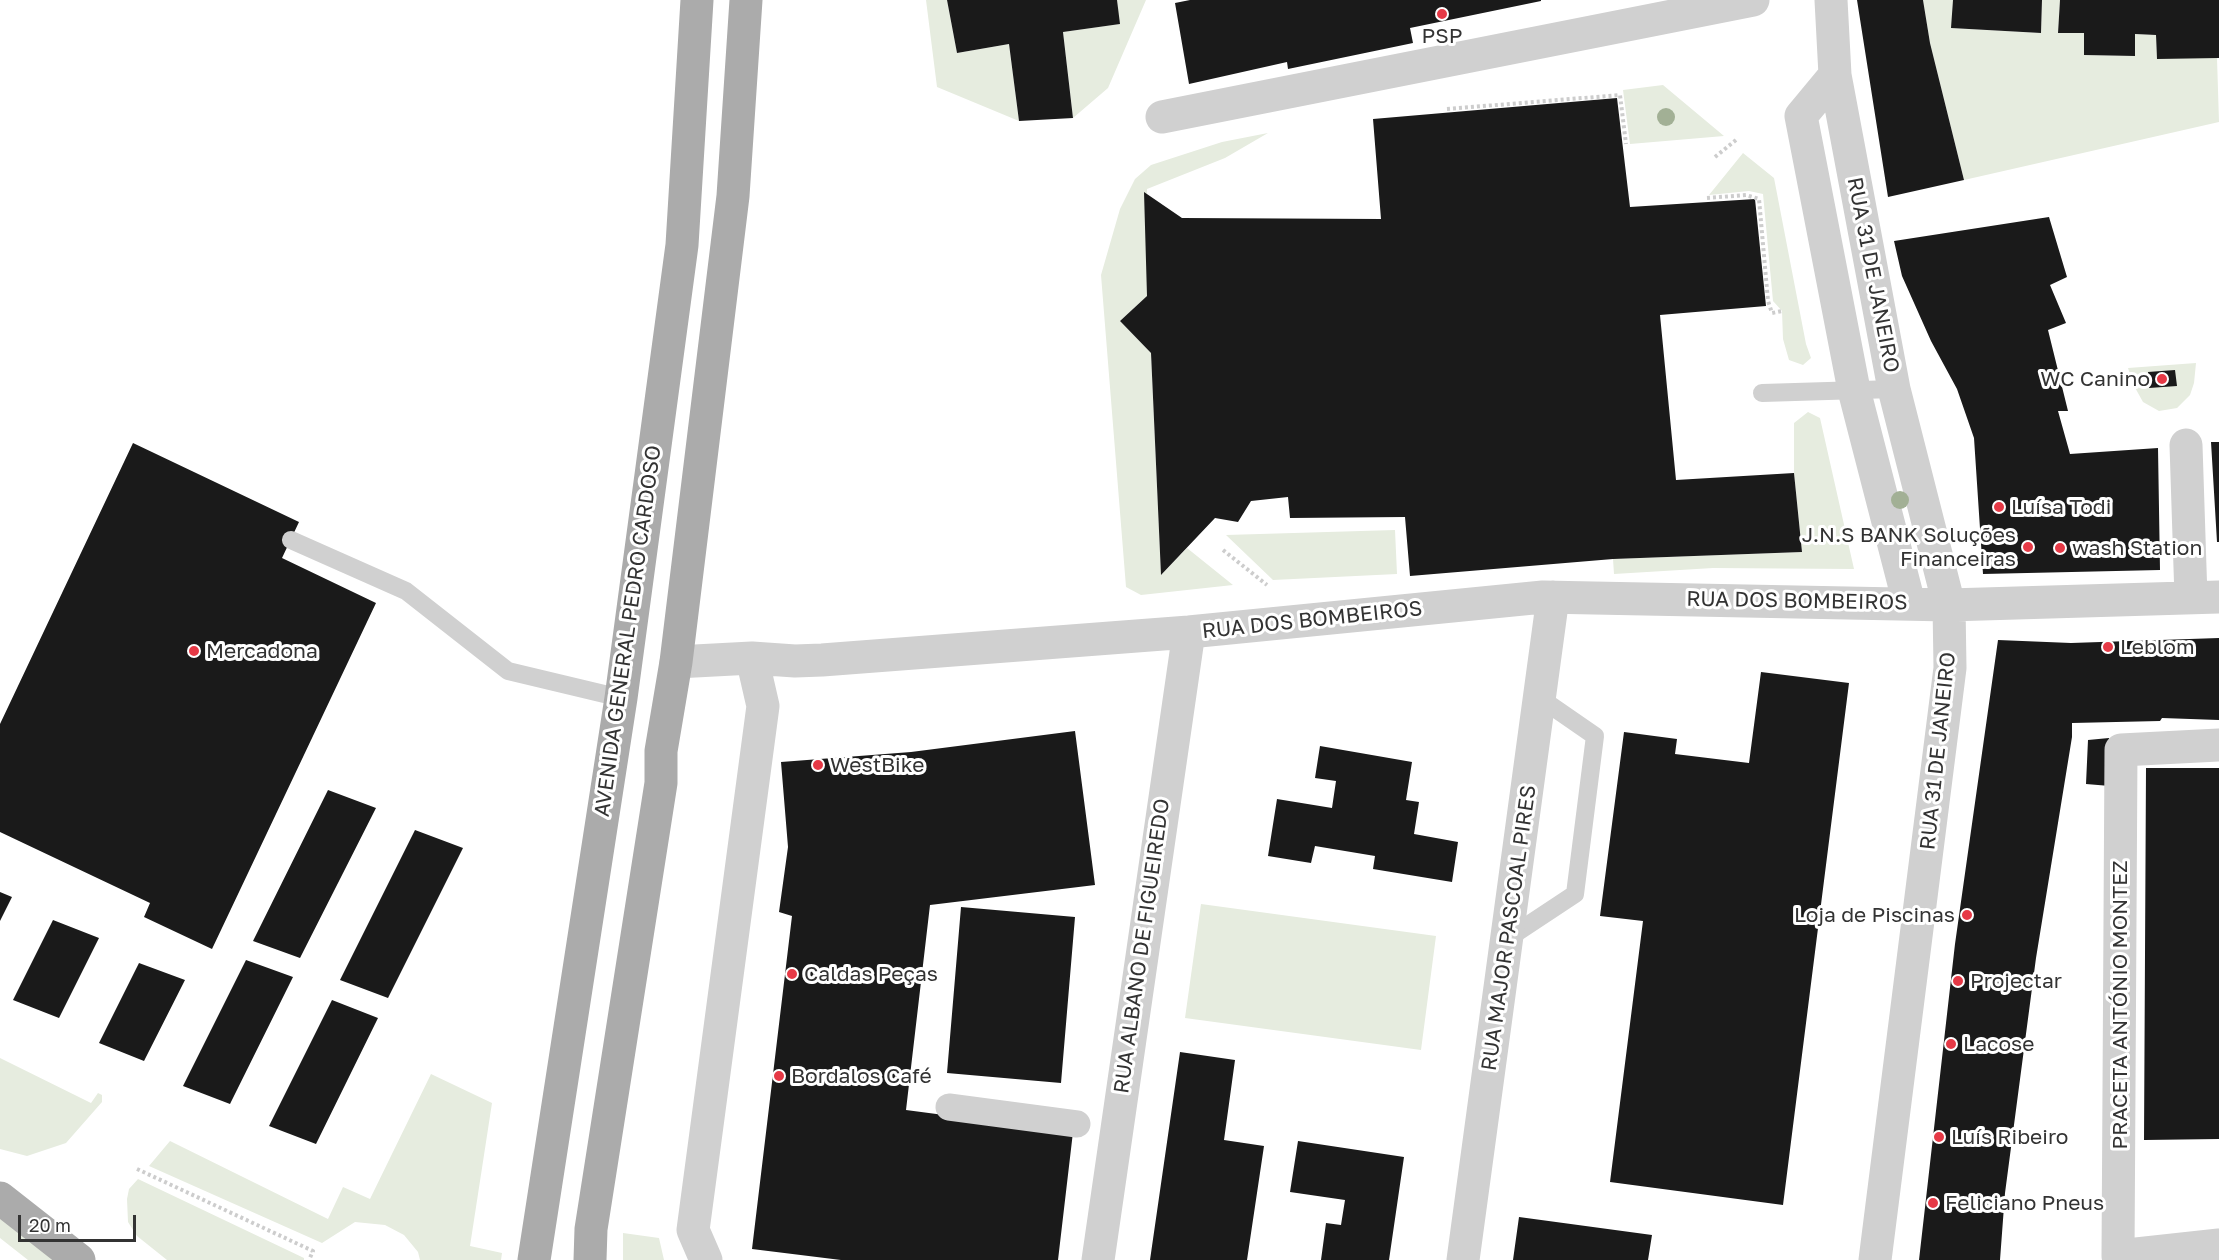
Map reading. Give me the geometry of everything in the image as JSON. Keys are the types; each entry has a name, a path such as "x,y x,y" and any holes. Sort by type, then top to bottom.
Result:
{"main road":[{"name":"AVENIDA GENERAL PEDRO CARDOSO","path":"534,1260 621,698 681,245 697,0"},
{"path":"590,1260 591,1229 661,783 661,751 676,662 715,326 733,196 746,0"},
{"path":"0,1198 79,1260"}],"street":[{"path":"1162,117 1753,0"},
{"name":"RUA 31 DE JANEIRO","path":"1831,0 1835,75 1894,389 1949,605 1950,668 1875,1260"},
{"path":"1835,75 1801,116 1854,390 1909,603"},
{"path":"2186,445 2205,597"},
{"name":"RUA DOS BOMBEIROS","path":"676,662 752,658 822,660 1189,632 1553,597 1949,605 2205,597"},
{"name":"RUA MAJOR PASCOAL PIRES","path":"1464,1260 1553,597"},
{"name":"RUA ALBANO DE FIGUEIREDO","path":"1098,1260 1189,632"},
{"path":"706,1260 693,1230 763,706 752,658"},
{"name":"PRACETA ANTÓNIO MONTEZ","path":"2219,745 2121,750 2118,1256 2219,1245"},
{"path":"949,1107 1077,1124"}],"lane":[{"path":"1762,393 1894,389"},
{"path":"291,540 406,591 508,670 621,698"},
{"path":"1507,939 1575,894 1595,736 1540,698"}],"path":[{"path":"1447,109 1620,95 1626,144"},
{"path":"1715,157 1736,140"},
{"path":"1707,198 1746,195 1759,199 1768,301 1772,313 1782,311"},
{"path":"1223,550 1267,585"},
{"path":"137,1169 313,1251 309,1260"}],"shaded area":[{"path":"926,0 947,0 957,53 1009,44 1019,121 937,87"},
{"path":"1117,0 1146,0 1108,88 1073,118 1063,32 1119,24"},
{"path":"1923,0 1953,0 1952,28 2041,33 2042,0 2060,0 2058,33 2084,33 2084,55 2134,56 2135,34 2156,35 2157,58 2217,58 2219,122 1964,180 1930,43"},
{"path":"1663,85 1724,136 1630,144 1623,90"},
{"path":"1268,133 1225,158 1147,189 1147,296 1120,321 1151,353 1161,575 1187,548 1233,585 1141,595 1126,587 1101,275 1120,209 1135,179 1151,165 1222,142"},
{"path":"1743,153 1774,178 1806,344 1811,358 1803,365 1789,360 1783,339 1782,311 1773,301 1763,194 1749,191 1709,195"},
{"path":"2196,363 2190,395 2177,408 2159,411 2143,402 2133,384 2128,368"},
{"path":"1808,412 1820,418 1854,569 1713,568 1614,574 1613,559 1802,552 1794,473 1794,423"},
{"path":"1395,530 1397,574 1273,580 1226,535"},
{"path":"1201,904 1436,936 1421,1050 1185,1018"},
{"path":"0,1058 91,1103 98,1093 102,1095 102,1102 66,1143 27,1156 0,1149"},
{"path":"431,1074 492,1103 470,1246 502,1253 501,1260 420,1260 418,1252 404,1235 385,1225 355,1222 322,1243 149,1166 170,1141 328,1219 343,1187 370,1199"},
{"path":"138,1179 304,1260 167,1260 137,1236 128,1222 129,1189"},
{"path":"0,1218 54,1260 28,1260 0,1238"},
{"path":"623,1233 659,1238 664,1260 623,1260"}],"building":[{"path":"947,0 1117,0 1120,24 1063,32 1073,118 1019,121 1009,44 957,53"},
{"path":"1190,0 1541,1 1410,28 1413,43 1288,69 1287,62 1189,84 1175,3"},
{"path":"1857,0 1923,0 1930,43 1964,180 1888,197"},
{"path":"1953,0 2042,0 2041,33 1951,28"},
{"path":"2060,0 2219,0 2219,58 2157,59 2156,35 2135,34 2135,56 2084,55 2084,33 2058,33"},
{"path":"1617,98 1630,207 1755,199 1766,306 1660,315 1676,480 1794,473 1802,552 1613,559 1410,576 1405,517 1290,518 1288,497 1251,501 1238,522 1215,518 1161,575 1151,353 1120,321 1147,296 1144,192 1182,218 1381,219 1373,119"},
{"path":"2049,217 2067,277 2050,285 2066,323 2048,330 2068,411 2058,411 2070,454 2158,448 2160,570 1983,574 1974,438 1957,389 1931,341 1902,276 1894,241"},
{"name":"WC Canino","path":"2175,370 2177,386 2149,388 2148,372"},
{"path":"2211,442 2219,442 2219,542 2217,542"},
{"name":"Mercadona","path":"133,443 299,522 282,558 376,603 212,949 144,917 150,903 0,832 0,724"},
{"path":"2219,638 2219,720 2162,718 2160,721 2072,723 2072,737 2036,958 2005,1193 2000,1260 1919,1260 1955,944 1998,640 2071,643"},
{"path":"1761,672 1849,683 1783,1205 1610,1182 1643,921 1600,916 1624,732 1677,739 1675,754 1749,763"},
{"path":"1075,731 1095,885 930,905 906,1110 1073,1132 1058,1260 841,1260 752,1249 792,916 779,912 788,847 781,762 911,752"},
{"path":"2109,738 2110,786 2086,784 2088,740"},
{"path":"1320,746 1412,762 1406,800 1419,802 1414,834 1458,842 1452,882 1373,869 1375,856 1315,846 1311,863 1268,856 1277,799 1332,808 1336,781 1315,778"},
{"path":"2146,768 2219,768 2219,1139 2144,1140"},
{"path":"328,790 376,808 300,958 253,941"},
{"path":"415,830 463,848 388,998 340,980"},
{"path":"0,892 12,897 0,921"},
{"path":"961,907 1075,917 1061,1083 947,1073"},
{"path":"53,920 99,938 59,1018 13,1000"},
{"path":"246,960 293,977 230,1104 183,1086"},
{"path":"139,963 185,980 144,1061 99,1043"},
{"path":"332,1000 378,1018 316,1144 269,1126"},
{"path":"1180,1052 1235,1060 1224,1140 1264,1146 1247,1260 1150,1260"},
{"path":"1298,1141 1404,1157 1389,1260 1321,1260 1326,1223 1341,1225 1345,1200 1290,1192"},
{"path":"1519,1217 1652,1235 1648,1260 1513,1260"}],"place":[{"name":"PSP","path":"1442,14"},
{"name":"WC Canino","path":"2162,379"},
{"name":"Luísa Todi","path":"1999,507"},
{"name":"J.N.S BANK Soluções Financeiras","path":"2028,547"},
{"name":"wash Station","path":"2060,548"},
{"name":"Leblom","path":"2108,647"},
{"name":"Mercadona","path":"194,651"},
{"name":"WestBike","path":"818,765"},
{"name":"Loja de Piscinas","path":"1967,915"},
{"name":"Caldas Peças","path":"792,974"},
{"name":"Projectar","path":"1958,981"},
{"name":"Lacose","path":"1951,1044"},
{"name":"Bordalos Café","path":"779,1076"},
{"name":"Luís Ribeiro","path":"1939,1137"},
{"name":"Feliciano Pneus","path":"1933,1203"}]}
